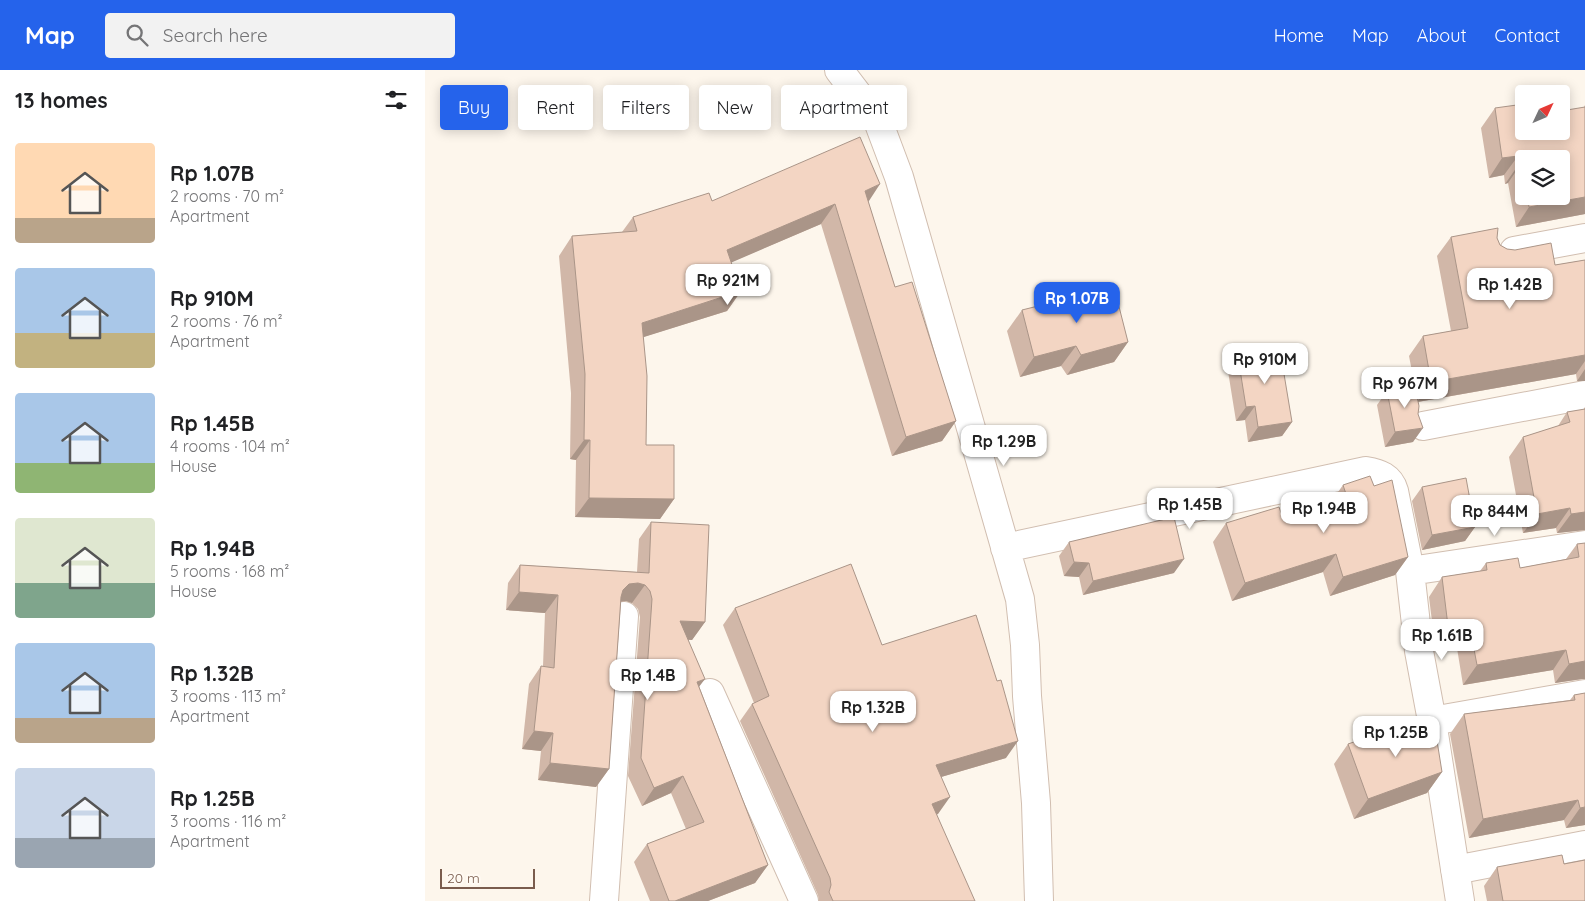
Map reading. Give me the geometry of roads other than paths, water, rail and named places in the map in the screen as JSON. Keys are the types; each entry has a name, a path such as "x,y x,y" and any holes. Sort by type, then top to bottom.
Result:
{"street":[{"path":"839,70 878,121 899,176 1020,599 1036,802 1039,901"},
{"path":"1498,254 1585,238"},
{"path":"1423,426 1585,395"},
{"path":"1005,548 1365,471 1379,474 1388,479 1392,485 1410,571 1419,651 1433,721 1460,901"},
{"path":"1410,571 1585,545"},
{"path":"604,901 624,616"},
{"path":"710,693 804,901"},
{"path":"1433,721 1585,694"},
{"path":"1455,870 1585,845"}]}
